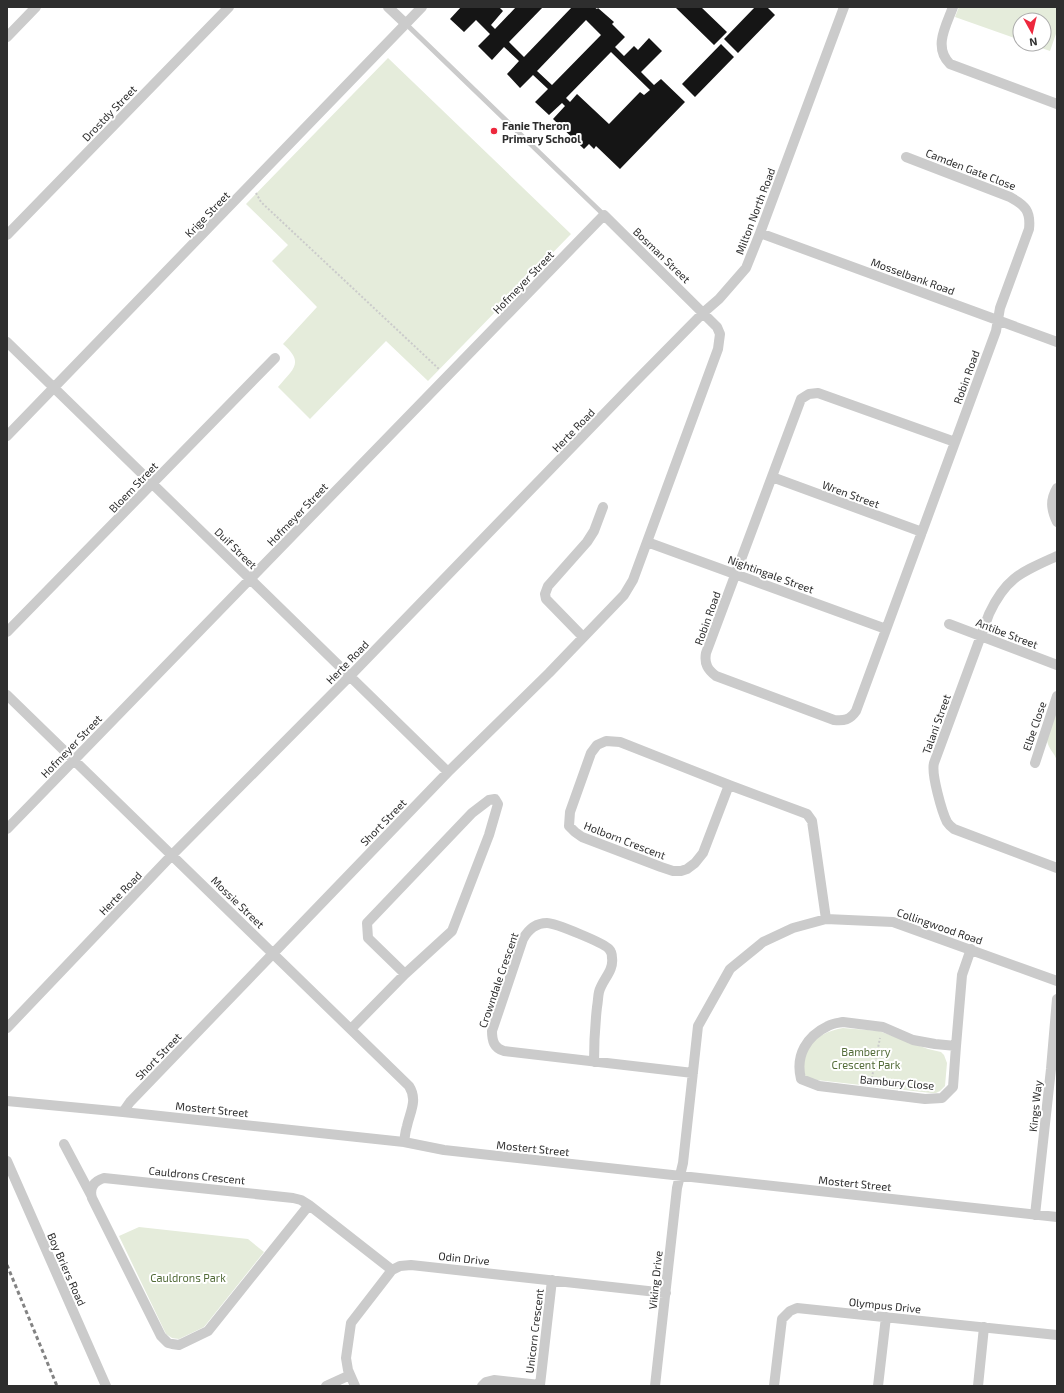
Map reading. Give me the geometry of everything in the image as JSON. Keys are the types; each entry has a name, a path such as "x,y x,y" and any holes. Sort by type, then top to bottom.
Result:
{"street":[{"path":"7,37 36,7"},
{"name":"Drostdy Street","path":"7,236 229,7"},
{"path":"388,7 406,24"},
{"name":"Krige Street","path":"7,436 252,185 422,7"},
{"name":"Milton North Road","path":"704,312 719,299 746,268 844,7"},
{"path":"953,7 941,38 944,56 950,64 1057,104"},
{"name":"Camden Gate Close","path":"906,157 1010,197 1022,204 1025,208 1030,222 1029,229 1000,308 998,320"},
{"name":"Bosman Street","path":"604,215 704,312"},
{"name":"Hofmeyer Street","path":"7,829 604,215"},
{"name":"Mosselbank Road","path":"760,233 1057,342"},
{"path":"647,542 718,349 720,339 719,330 704,312"},
{"name":"Herte Road","path":"7,1028 172,856 350,676 704,312"},
{"name":"Robin Road","path":"955,442 818,393 805,396 798,404 706,653 706,664 709,671 716,676 834,720 849,719 856,711 996,331 998,320"},
{"name":"Duif Street","path":"7,342 448,772"},
{"name":"Bloem Street","path":"7,632 275,358"},
{"name":"Wren Street","path":"772,477 922,532"},
{"path":"1057,488 1053,494 1052,505 1052,511 1057,522"},
{"path":"583,637 546,599 545,594 548,586 587,542 594,531 603,507"},
{"name":"Nightingale Street","path":"647,542 886,629"},
{"name":"Short Street","path":"123,1112 130,1102 448,772 548,674 624,595 633,580 647,542"},
{"name":"Talani Street","path":"1057,556 1024,571 1007,584 995,599 933,767 934,778 946,818 950,826 958,832 1057,868"},
{"name":"Antibe Street","path":"949,624 1057,665"},
{"name":"Mossie Street","path":"7,695 412,1090 414,1102 406,1128 404,1142"},
{"name":"Elbe Close","path":"1035,763 1057,696"},
{"name":"Holborn Crescent","path":"729,785 703,853 695,863 687,869 681,871 661,867 582,837 569,826 570,812 590,753 597,745 606,741 620,742 807,814 812,821 826,919"},
{"path":"351,1029 404,974 452,931 489,835 498,804 495,799 489,800 472,813 367,923 368,938 404,974"},
{"name":"Collingwood Road","path":"680,1176 683,1163 698,1026 730,969 763,942 793,928 826,919 893,922 1057,981"},
{"name":"Crowndale Crescent","path":"594,1062 594,1032 599,991 611,970 613,961 610,952 608,948 598,942 555,925 546,923 535,926 526,933 523,939 492,1031 492,1041 499,1049 504,1051 594,1062 693,1074"},
{"name":"Bambury Close","path":"956,1046 913,1040 883,1027 843,1022 828,1026 809,1040 800,1057 799,1070 801,1079 819,1086 925,1099 942,1098 953,1087 962,975 971,949"},
{"name":"Kings Way","path":"1035,1215 1057,999"},
{"name":"Mostert Street","path":"7,1101 404,1142 444,1150 1057,1217"},
{"path":"64,1144 162,1336 168,1343 176,1345 183,1344 208,1331 309,1205"},
{"name":"Boy Briers Road","path":"7,1161 106,1386"},
{"name":"Viking Drive","path":"656,1386 677,1188 680,1176"},
{"name":"Cauldrons Crescent","path":"91,1195 91,1190 96,1182 99,1179 108,1178 293,1198 301,1200 309,1205 392,1270"},
{"name":"Odin Drive","path":"392,1270 400,1266 411,1264 666,1293"},
{"path":"355,1386 350,1376 346,1358 351,1323 392,1270"},
{"name":"Unicorn Crescent","path":"482,1386 486,1382 494,1380 540,1385 552,1280"},
{"name":"Olympus Drive","path":"774,1386 781,1323 784,1316 793,1309 802,1308 1057,1335"},
{"path":"878,1386 886,1317"},
{"path":"978,1386 984,1327"},
{"path":"326,1386 350,1376"}],"lane":[{"path":"406,24 604,215"}],"path":[{"path":"252,185 261,202 448,377"},
{"path":"869,1092 883,1027"}],"green space":[{"path":"959,7 1057,7 1057,31 1052,45 1052,12 1012,12 1012,37 955,17"},
{"path":"388,58 571,234 428,381 386,341 310,419 278,387 292,370 295,361 294,356 283,344 317,307 272,261 288,245 246,204"},
{"path":"1057,710 1057,761 1047,740"},
{"name":"Bamberry Crescent Park","path":"843,1028 879,1031 928,1049 941,1052 947,1063 945,1086 936,1093 931,1093 808,1079 802,1071 807,1049 814,1041 823,1035 833,1030"},
{"name":"Cauldrons Park","path":"139,1227 248,1239 264,1252 204,1327 179,1339 172,1338 166,1334 119,1236"}],"building":[{"path":"461,7 499,7 503,11 491,25 495,29 516,7 543,7 509,42 524,57 572,7 598,8 614,22 612,24 625,37 615,47 624,56 634,46 638,50 649,38 662,51 641,72 654,85 661,79 685,102 620,169 596,146 594,149 589,144 584,149 553,119 565,106 562,103 549,115 535,102 548,89 533,75 520,88 507,74 519,61 504,47 492,60 478,46 490,34 476,20 464,32 450,19","holes":["586,20 601,35 552,85 537,71","611,52 650,90 644,95 640,92 609,124 577,94 570,102 566,98"]},
{"path":"675,7 701,7 727,32 714,45"},
{"path":"755,7 767,7 775,15 738,53 724,39"},
{"path":"721,44 734,57 695,97 682,84"}],"railway":[{"path":"7,1265 57,1386"}],"place":[{"name":"Fanie Theron Primary School","path":"494,131"}]}
